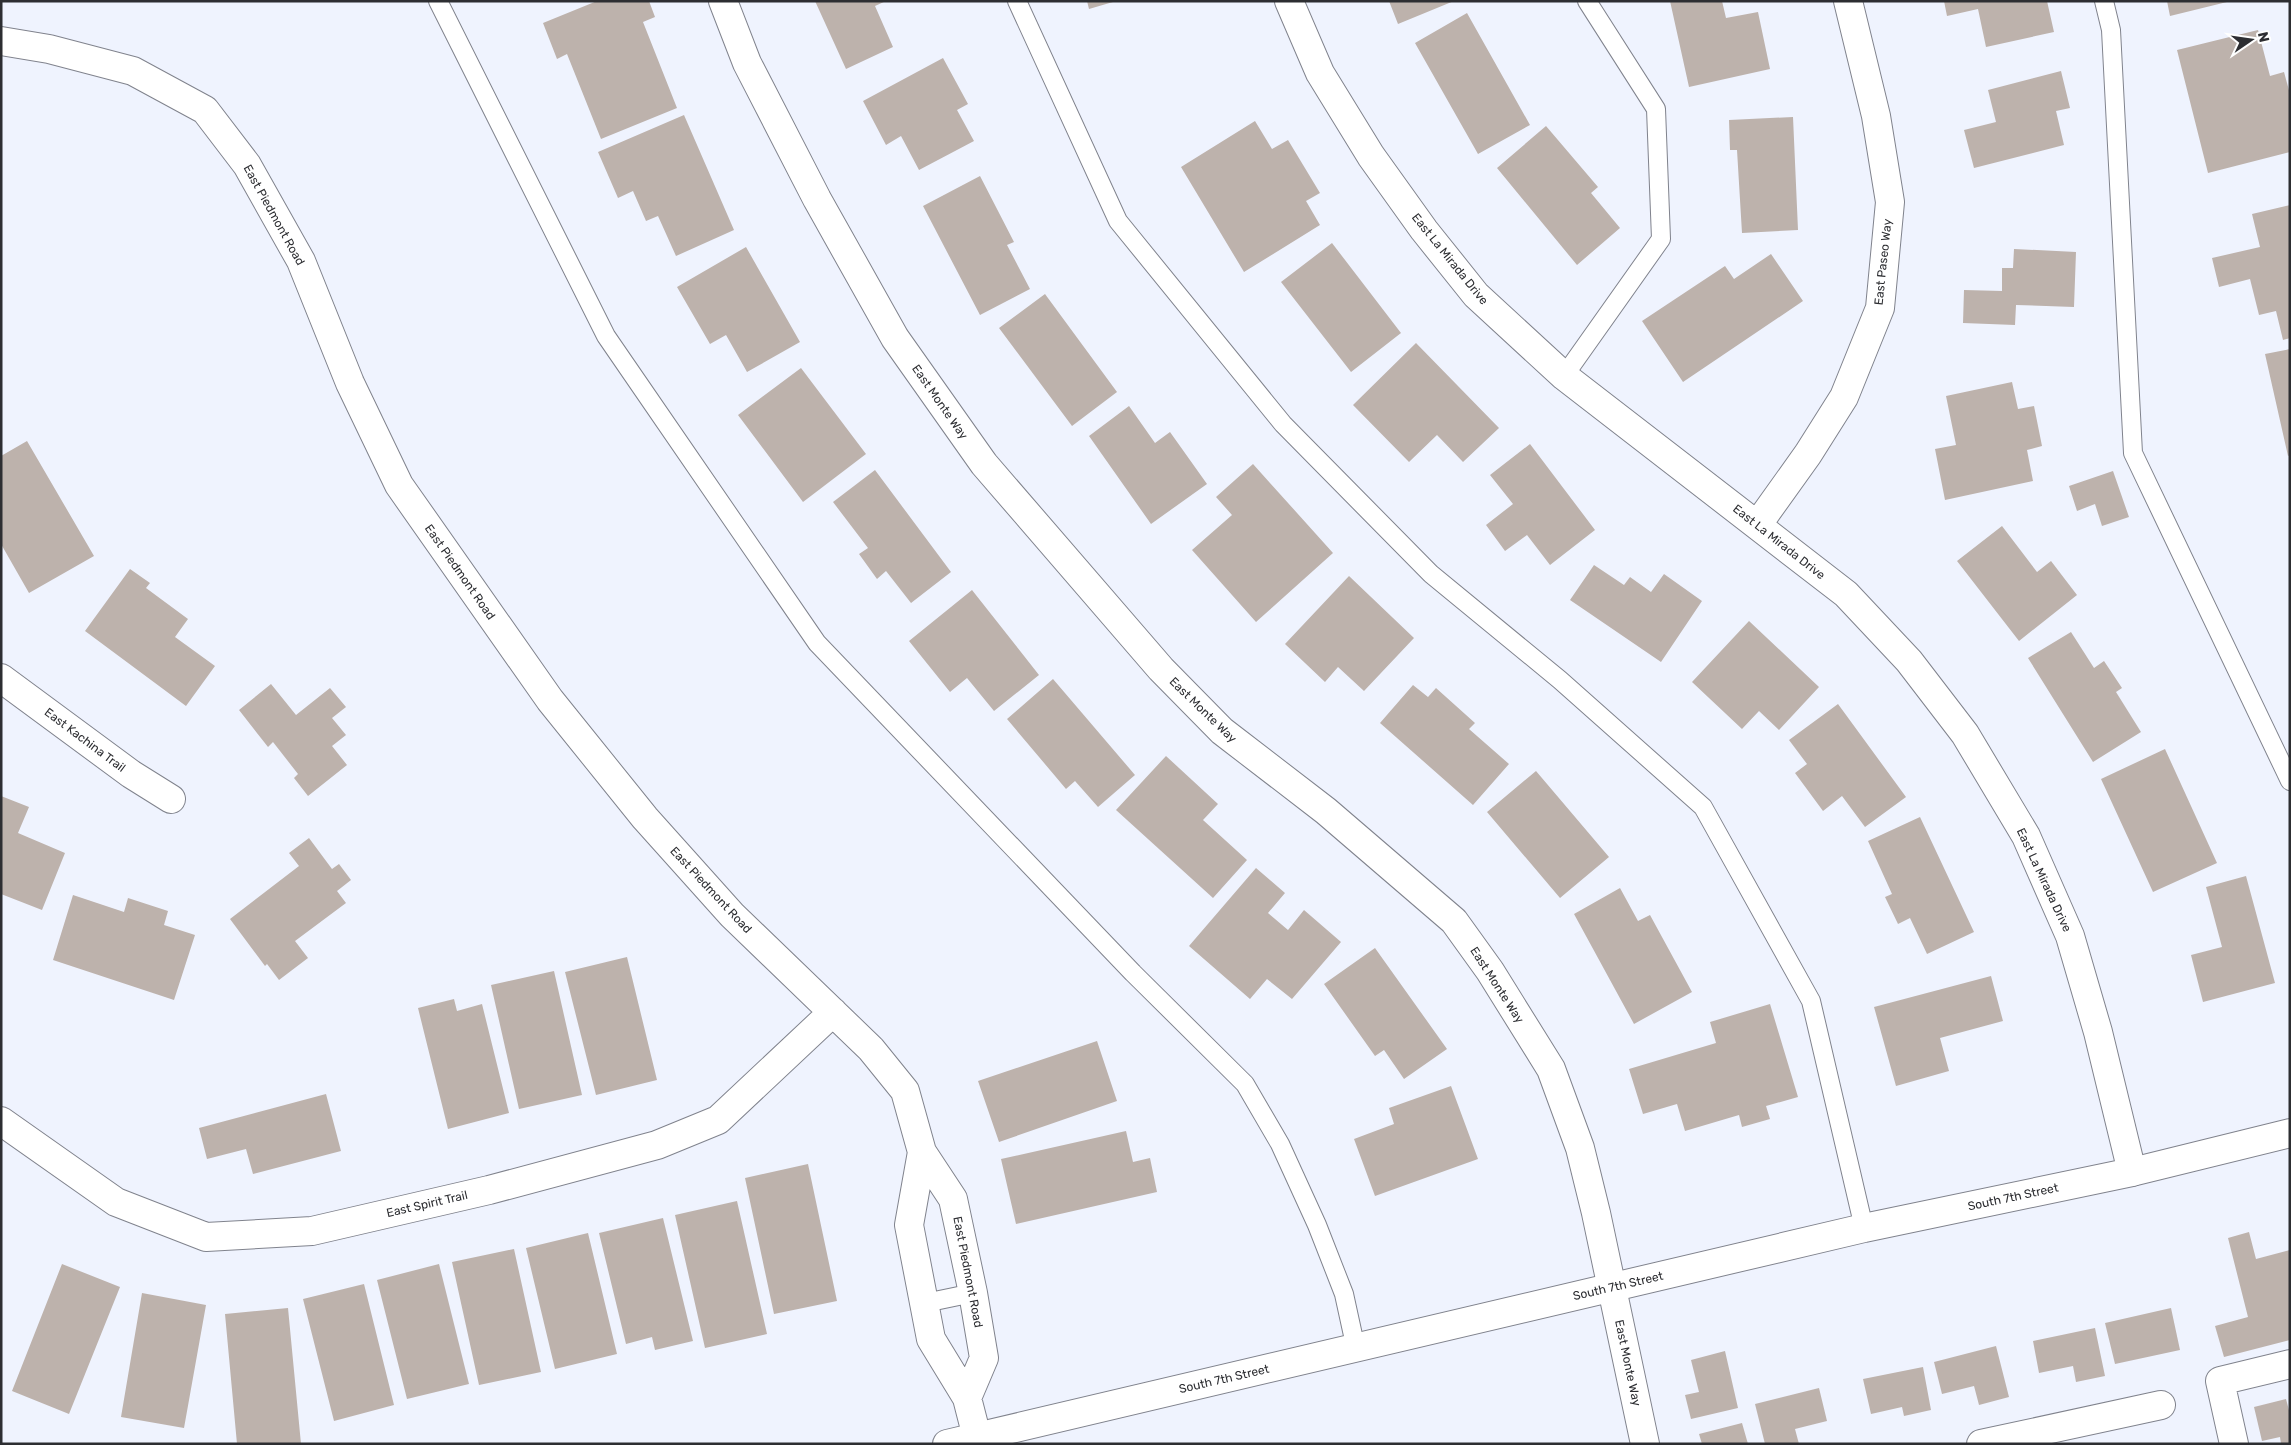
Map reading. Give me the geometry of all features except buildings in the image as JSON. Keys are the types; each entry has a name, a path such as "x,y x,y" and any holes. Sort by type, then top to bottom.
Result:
{"street":[{"name":"East Monte Way","path":"723,1 747,63 818,199 891,329 984,464 1161,669 1222,731 1326,811 1454,921 1490,971 1551,1069 1580,1148 1596,1213 1645,1444"},
{"name":"East La Mirada Drive","path":"1289,1 1320,72 1371,156 1424,230 1476,295 1564,376 1641,437 1758,524 1846,594 1909,661 1965,734 2026,836 2070,936 2098,1032 2132,1172"},
{"name":"East Paseo Way","path":"1758,524 1808,454 1844,397 1880,308 1890,202 1876,116 1848,1"},
{"name":"East Piedmont Road","path":"1,42 49,49 134,71 205,110 247,166 301,261 350,383 399,485 550,700 644,818 732,915 871,1048 905,1091 922,1152 953,1200 973,1293 984,1358 967,1398"},
{"name":"East Kachina Trail","path":"1,678 131,774 171,799"},
{"name":"East Spirit Trail","path":"1,1121 116,1202 206,1237 312,1231 489,1190 657,1145 718,1120 833,1012"},
{"name":"South 7th Street","path":"947,1444 1864,1228 2132,1172 2290,1133"},
{"name":"East Piedmont Road","path":"922,1152 909,1225 924,1303 932,1339 967,1398 977,1437"},
{"path":"2234,1444 2220,1381 2290,1364"},
{"path":"1981,1444 2160,1405"}],"lane":[{"path":"438,1 606,336 818,643 1133,973 1245,1084 1280,1144 1317,1225 1344,1294 1356,1349"},
{"path":"1017,1 1118,221 1283,424 1431,574 1560,680 1703,807 1811,1001 1864,1228"},
{"path":"1564,376 1660,239 1656,109 1587,1"},
{"path":"2104,1 2111,30 2133,453 2290,781"},
{"path":"924,1303 973,1293"}]}
